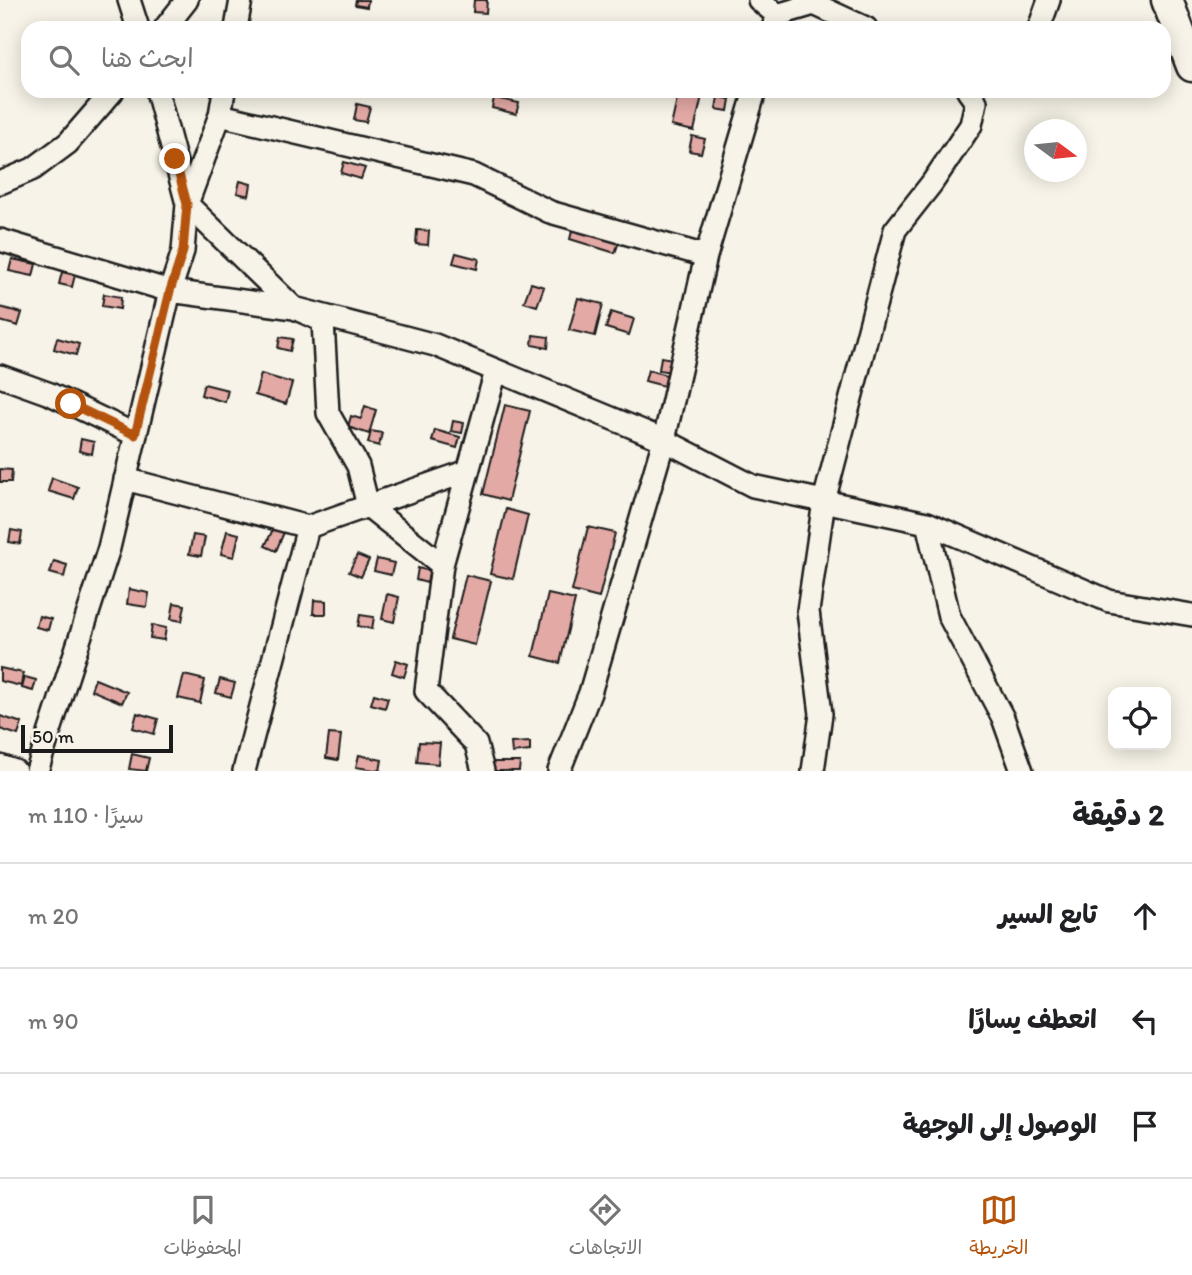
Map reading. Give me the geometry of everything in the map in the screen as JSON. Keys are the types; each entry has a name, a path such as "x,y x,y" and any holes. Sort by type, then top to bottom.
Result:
{"main road":[{"path":"1167,0 1192,66"}],"street":[{"path":"129,0 136,21"},
{"path":"170,21 187,0"},
{"path":"237,21 241,0"},
{"path":"759,0 774,21"},
{"path":"1041,21 1049,0"},
{"path":"777,21 814,4 851,21"},
{"path":"0,183 33,169 68,143 107,98"},
{"path":"159,98 187,204 294,308 323,321 328,413 358,466 368,506 442,565"},
{"path":"37,771 108,548 170,291 183,251 187,204 223,98"},
{"path":"559,771 590,693 664,440 706,256 753,98"},
{"path":"813,771 821,714 808,611 824,501 895,230 932,183 971,125 976,98"},
{"path":"219,115 474,175 550,212 706,256"},
{"path":"1,245 170,291 294,308 435,345 664,440 753,486 927,523 1109,601 1192,615"},
{"path":"483,771 476,744 426,691 442,565 496,371"},
{"path":"0,376 50,394 135,435"},
{"path":"125,479 308,527 468,471"},
{"path":"927,523 949,617 1003,718 1022,771"},
{"path":"244,771 308,527"},
{"path":"0,766 15,771"}],"building":[{"path":"356,0 368,0 367,7 355,5"},
{"path":"474,0 487,0 486,13 473,12"},
{"path":"494,98 519,103 516,114 492,108"},
{"path":"677,98 702,98 694,131 671,126"},
{"path":"718,98 730,99 728,111 716,109"},
{"path":"357,104 370,107 366,122 354,120"},
{"path":"692,136 705,139 701,153 689,151"},
{"path":"344,162 365,168 361,179 341,173"},
{"path":"240,181 251,184 249,196 237,193"},
{"path":"573,227 619,242 615,253 570,239"},
{"path":"417,230 429,231 428,245 416,244"},
{"path":"456,253 479,259 477,269 453,263"},
{"path":"12,259 36,264 33,276 9,271"},
{"path":"62,272 75,275 72,287 59,284"},
{"path":"531,283 544,287 537,306 524,302"},
{"path":"104,294 121,297 120,309 102,306"},
{"path":"578,298 603,304 595,336 569,330"},
{"path":"0,307 22,313 18,326 0,321"},
{"path":"611,312 634,319 629,335 606,328"},
{"path":"533,335 549,337 548,348 532,345"},
{"path":"280,337 293,339 290,351 278,348"},
{"path":"57,338 79,344 76,355 54,349"},
{"path":"661,357 673,359 671,372 659,370"},
{"path":"648,370 670,376 668,387 645,381"},
{"path":"261,374 292,383 286,404 255,395"},
{"path":"204,384 228,390 225,402 201,395"},
{"path":"505,405 530,411 508,501 483,494"},
{"path":"365,406 376,410 369,434 348,427 351,416 361,419"},
{"path":"453,421 464,423 462,433 451,431"},
{"path":"435,430 460,437 457,448 432,441"},
{"path":"371,431 382,433 379,446 368,443"},
{"path":"81,439 94,442 92,454 79,451"},
{"path":"0,469 12,470 11,482 0,482"},
{"path":"52,478 78,487 74,499 48,491"},
{"path":"506,509 528,515 513,579 490,574"},
{"path":"275,525 285,530 276,551 265,546"},
{"path":"588,527 615,533 599,598 572,591"},
{"path":"11,530 22,532 20,544 9,542"},
{"path":"227,531 239,534 234,557 221,554"},
{"path":"193,535 205,537 201,556 189,554"},
{"path":"357,555 369,560 361,577 349,572"},
{"path":"377,559 394,563 391,575 374,571"},
{"path":"54,561 67,565 64,577 50,573"},
{"path":"418,568 430,571 427,583 416,580"},
{"path":"466,575 491,581 475,645 450,639"},
{"path":"129,589 149,593 147,607 127,604"},
{"path":"387,594 399,597 394,622 382,619"},
{"path":"548,594 575,600 560,663 533,656"},
{"path":"314,600 326,601 326,614 313,614"},
{"path":"174,603 185,605 182,621 171,619"},
{"path":"360,615 374,617 372,629 358,626"},
{"path":"39,616 51,619 48,630 36,627"},
{"path":"152,625 166,628 164,640 150,638"},
{"path":"396,660 408,664 404,677 392,673"},
{"path":"0,668 23,673 21,686 0,681"},
{"path":"184,675 205,680 200,703 178,698"},
{"path":"25,677 36,680 33,691 22,688"},
{"path":"95,679 127,692 122,703 91,690"},
{"path":"220,679 235,683 231,697 216,693"},
{"path":"374,694 388,698 385,708 371,704"},
{"path":"137,713 158,719 154,734 133,728"},
{"path":"0,716 22,723 18,735 0,729"},
{"path":"329,734 341,735 338,760 326,758"},
{"path":"419,742 440,743 438,764 417,762"},
{"path":"530,742 530,751 512,753 511,743"},
{"path":"132,754 149,758 146,771 129,769"},
{"path":"359,755 382,760 380,771 356,767"},
{"path":"491,762 520,762 519,771 491,771"}],"route":[{"path":"71,404 135,435 170,291 183,251 187,204 175,159"}]}
